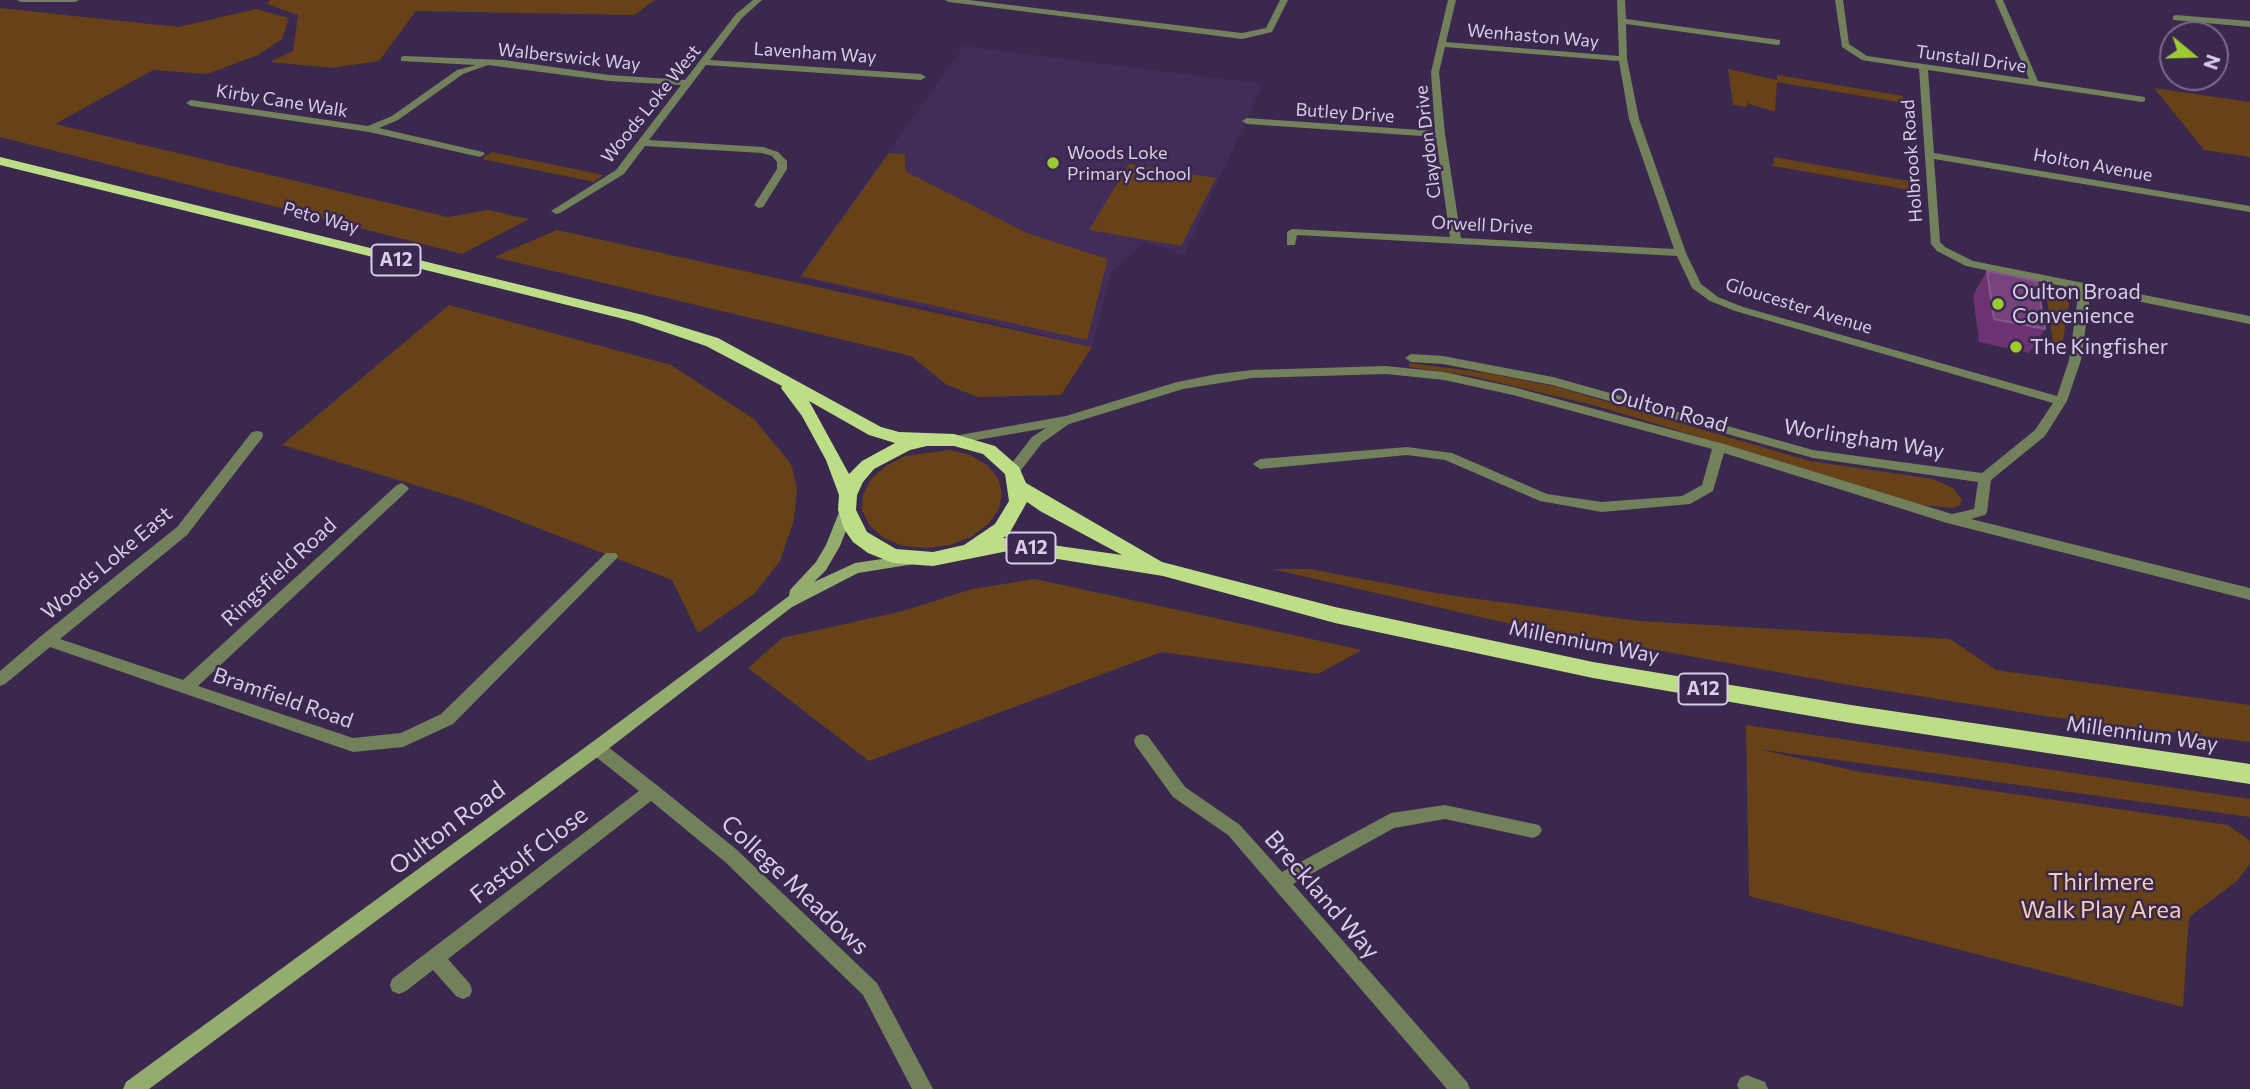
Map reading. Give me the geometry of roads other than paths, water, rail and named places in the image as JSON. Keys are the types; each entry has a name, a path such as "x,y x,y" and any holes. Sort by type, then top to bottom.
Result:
{"highway":[{"name":"Peto Way","path":"0,162 637,318 712,342 742,356 875,431 899,438 927,440"},
{"name":"Peto Way","path":"784,381 809,413 835,460 848,502"},
{"path":"927,440 954,440 989,450 1015,479 1013,516 1002,529 970,551 942,558 914,559 874,548 860,537 851,524 848,502 855,479 868,465 905,445 927,440"},
{"name":"Millennium Way","path":"1015,479 1047,506 1163,569"},
{"name":"Millennium Way","path":"970,551 1008,544 1163,569 1335,615 1592,670 1879,719 2250,774"}],"main road":[{"name":"Oulton Road","path":"133,1089 597,748 787,603 821,566 834,546 848,502"},
{"name":"Oulton Road","path":"787,603 855,568 914,559"}],"street":[{"path":"21,0 75,0"},
{"name":"Woods Loke West","path":"556,211 620,172 645,143 739,16 758,0"},
{"path":"949,0 1242,36 1269,30 1284,0"},
{"name":"Claydon Drive","path":"1452,0 1435,72 1440,134 1456,241"},
{"name":"Gloucester Avenue","path":"1621,0 1623,59 1634,119 1681,254 1696,286 1714,299 1740,309 2061,401"},
{"name":"Tunstall Drive","path":"1839,0 1845,45 1850,51 1878,62 2142,99"},
{"path":"1998,0 2035,84"},
{"path":"2176,18 2250,24"},
{"path":"1621,21 1777,42"},
{"name":"Wenhaston Way","path":"1441,44 1623,59"},
{"name":"Walberswick Way","path":"404,60 484,65 504,63 609,78 688,83"},
{"name":"Lavenham Way","path":"706,62 921,77"},
{"name":"Kirby Cane Walk","path":"369,129 395,118 460,72 484,65"},
{"name":"Holbrook Road","path":"1923,68 1935,242 1941,249 1970,264 2081,286"},
{"name":"Kirby Cane Walk","path":"191,103 369,129 480,154"},
{"name":"Butley Drive","path":"1247,121 1440,134"},
{"path":"645,143 763,150 775,154 782,161 782,169 759,205"},
{"name":"Holton Avenue","path":"1930,155 2250,209"},
{"name":"Orwell Drive","path":"1291,243 1292,232 1681,254"},
{"path":"1947,518 1966,517 1980,512 1985,478 2040,433 2061,401 2075,359 2083,304 2081,286 2250,320"},
{"name":"Worlingham Way","path":"1411,358 1443,360 1553,381 1813,454 1985,478"},
{"name":"Oulton Road","path":"954,440 1067,420 1181,385 1218,378 1252,374 1386,370 1444,376 1513,391 1718,447 1947,518 2250,594"},
{"name":"Oulton Road","path":"1015,479 1037,440 1067,420"},
{"name":"Woods Loke East","path":"0,680 182,531 257,435"},
{"path":"1260,464 1407,451 1433,454 1491,472 1545,498 1602,507 1685,501 1691,498 1708,488 1718,447"},
{"name":"Ringsfield Road","path":"185,688 402,488"},
{"name":"Bramfield Road","path":"46,640 354,745 402,740 447,719 611,557"},
{"name":"Breckland Way","path":"1142,741 1179,792 1234,831 1461,1089"},
{"name":"College Meadows","path":"597,748 730,855 870,989 923,1089"},
{"name":"Fastolf Close","path":"399,985 652,791"},
{"path":"1279,883 1391,821 1445,811 1533,830"},
{"path":"435,958 463,990"}],"place":[{"name":"Woods Loke Primary School","path":"1053,163"},
{"name":"Oulton Broad Convenience","path":"1998,304"},
{"name":"The Kingfisher","path":"2016,347"}],"park label":[{"name":"Thirlmere Walk Play Area","path":"2101,896"}]}
